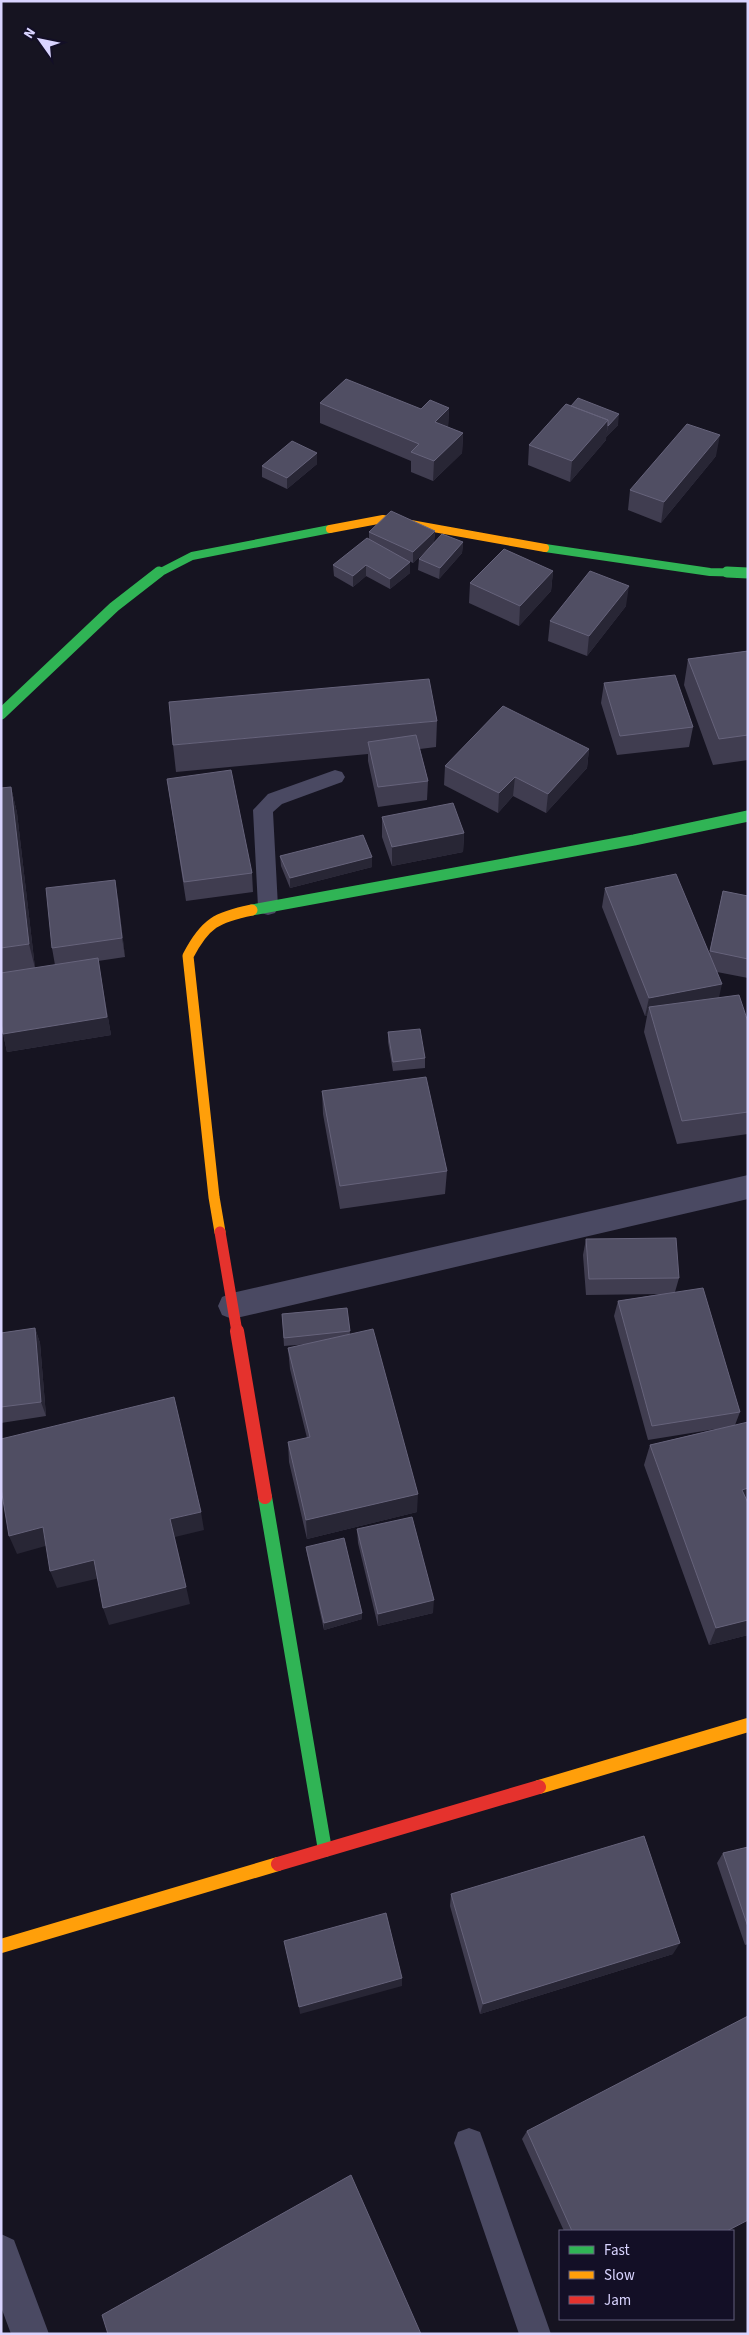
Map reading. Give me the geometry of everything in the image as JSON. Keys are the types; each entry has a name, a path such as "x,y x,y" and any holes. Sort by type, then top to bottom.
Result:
{"street":[{"path":"1,714 114,607 152,576 192,556 384,519 544,548 710,572 748,573"},
{"path":"325,1850 214,1197 188,956 200,933 222,916 634,840 748,816"},
{"path":"232,1306 748,1187"},
{"path":"1,1946 748,1725"},
{"path":"1,2253 30,2334"}],"lane":[{"path":"268,907 262,810 275,799 335,777"},
{"path":"470,2143 535,2334"}],"building":[{"path":"346,379 421,409 430,400 449,408 435,422 463,433 434,461 411,452 419,444 320,403"},
{"path":"578,398 619,414 608,426 608,420 571,406"},
{"path":"566,404 608,420 572,461 529,445"},
{"path":"687,424 720,435 664,502 630,490"},
{"path":"292,441 317,453 287,478 262,466"},
{"path":"391,511 435,531 413,552 369,532"},
{"path":"442,534 463,542 440,568 419,559"},
{"path":"367,538 410,562 390,579 366,565 353,576 333,565"},
{"path":"504,549 553,571 520,606 470,583"},
{"path":"590,571 629,586 589,636 550,621"},
{"path":"748,651 748,735 719,739 688,659"},
{"path":"675,675 693,727 620,736 604,683"},
{"path":"429,679 437,721 173,745 169,702"},
{"path":"503,706 589,749 548,794 515,777 499,793 445,766"},
{"path":"416,735 428,781 378,787 368,742"},
{"path":"231,770 252,873 184,882 167,779"},
{"path":"11,787 29,944 1,948 1,788"},
{"path":"453,803 464,833 392,847 382,817"},
{"path":"363,835 372,857 290,878 280,856"},
{"path":"676,874 722,984 649,998 605,888"},
{"path":"115,880 122,938 52,948 46,888"},
{"path":"723,891 748,896 748,959 710,951"},
{"path":"98,958 107,1017 3,1034 1,1023 1,973"},
{"path":"739,995 748,1022 748,1112 682,1121 649,1007"},
{"path":"420,1029 425,1058 393,1062 388,1032"},
{"path":"426,1077 447,1171 340,1186 322,1091"},
{"path":"676,1238 679,1278 589,1279 586,1239"},
{"path":"703,1288 740,1412 652,1426 618,1301"},
{"path":"347,1308 350,1331 284,1338 282,1314"},
{"path":"35,1328 41,1402 1,1407 1,1333"},
{"path":"373,1329 418,1494 306,1520 288,1442 310,1437 288,1348"},
{"path":"174,1397 201,1512 170,1519 186,1587 103,1608 94,1560 50,1571 43,1527 9,1536 1,1488 1,1439"},
{"path":"748,1422 748,1488 742,1490 748,1503 748,1620 716,1628 650,1445"},
{"path":"412,1517 434,1600 378,1614 357,1529"},
{"path":"344,1538 362,1613 324,1623 306,1547"},
{"path":"644,1836 680,1943 483,2004 451,1894"},
{"path":"748,1847 748,1927 723,1853"},
{"path":"386,1913 402,1978 299,2007 284,1941"},
{"path":"748,2016 748,2220 729,2230 572,2230 527,2131"},
{"path":"351,2175 421,2334 108,2334 102,2315"}],"traffic: fast":[{"path":"1,714 114,607 152,576 192,556 330,529"},
{"path":"545,548 710,572 748,573"},
{"path":"252,910 634,840 748,816"},
{"path":"265,1497 325,1850"}],"traffic: slow":[{"path":"330,529 383,519 545,548"},
{"path":"220,1232 214,1197 188,956 200,935 212,922 228,915 252,910"},
{"path":"539,1787 748,1725"},
{"path":"1,1946 278,1864"}],"traffic: jam":[{"path":"220,1232 265,1497"},
{"path":"278,1864 539,1787"}]}
